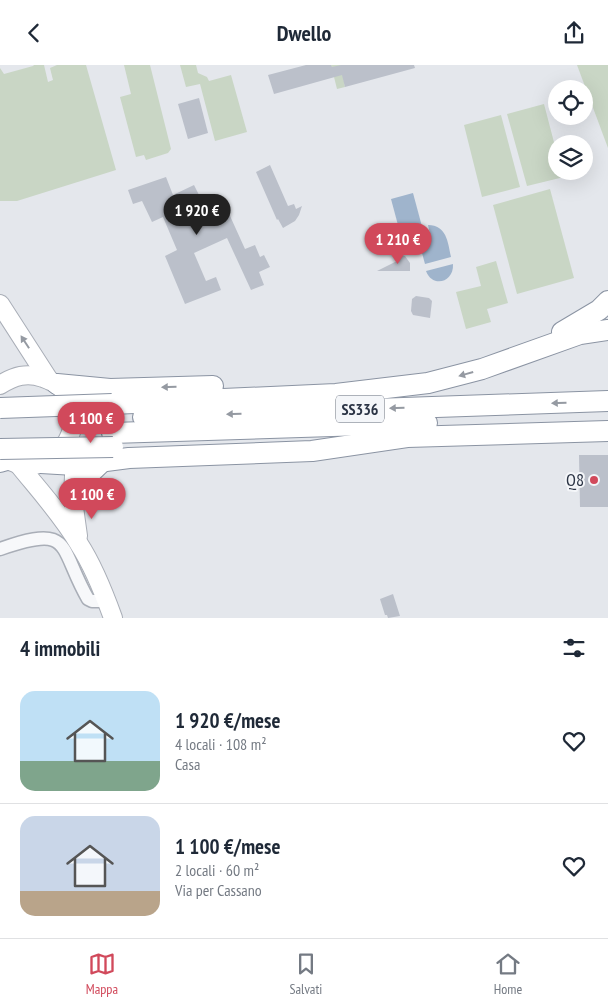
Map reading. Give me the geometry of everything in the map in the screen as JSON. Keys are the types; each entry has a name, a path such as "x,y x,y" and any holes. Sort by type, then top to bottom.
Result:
{"highway":[{"path":"503,362 576,325 599,310 608,301"},
{"path":"5,458 110,433 336,394 428,383 459,376 503,362 580,334 608,330"},
{"path":"53,382 110,389 396,381 428,383"},
{"name":"SS336","path":"0,421 110,433 608,401"},
{"path":"0,408 110,433 407,437 608,431"},
{"name":"SS336","path":"0,436 608,417"},
{"path":"40,463 74,465 110,433"},
{"path":"73,500 110,433"}],"main road":[{"path":"0,304 53,382 65,393 74,413 73,500 80,544"},
{"path":"0,385 9,379 22,375 36,375 53,382"},
{"path":"5,458 29,465 53,458 63,449 70,438 74,425"},
{"path":"5,458 47,497 80,544 113,618"}],"street":[{"path":"0,549 33,539 46,538 54,540 62,545 67,552 88,599 92,601 107,601"}],"green space":[{"path":"34,65 44,65 48,82 53,80 50,68 57,65 86,65 116,170 17,201 0,201 0,68 4,74"},
{"path":"124,65 150,65 171,149 168,153 146,160 144,155 136,157 120,97 131,94"},
{"path":"180,65 196,65 198,73 207,77 209,81 231,75 247,132 215,141 200,84 186,87"},
{"path":"331,65 341,65 345,87 337,89"},
{"path":"577,65 608,65 608,148 593,108 593,80 583,80"},
{"path":"544,104 552,135 548,135 548,180 552,180 527,186 507,114"},
{"path":"501,115 520,187 482,197 464,125"},
{"path":"550,189 574,278 517,294 493,205"},
{"path":"496,261 508,303 487,309 491,322 466,329 456,292 481,286 476,267"}],"water":[{"path":"413,193 424,234 402,240 391,199"},
{"path":"428,225 443,231 451,257 425,264 419,242 431,239"},
{"path":"453,264 450,275 442,281 433,280 426,271"}],"building":[{"path":"306,65 331,65 332,67 341,65 414,65 415,68 345,87 342,75 274,94 268,75"},
{"path":"199,98 208,133 188,139 178,104"},
{"path":"270,165 288,206 294,204 296,209 302,206 295,221 283,228 277,220 256,172"},
{"path":"166,177 173,195 194,185 203,203 221,196 245,249 255,245 260,257 264,255 270,267 259,272 264,285 251,290 227,238 194,253 206,281 216,277 221,290 185,304 165,256 177,250 163,217 152,222 142,201 133,204 128,190"},
{"path":"398,255 405,256 410,263 410,271 377,271 397,261"},
{"path":"416,296 429,298 432,301 430,318 413,315 411,311 412,299"},
{"path":"579,455 608,455 608,507 580,507"},
{"path":"393,594 400,616 388,618 385,615 380,599"}],"place":[{"name":"Q8","path":"594,480"}]}
